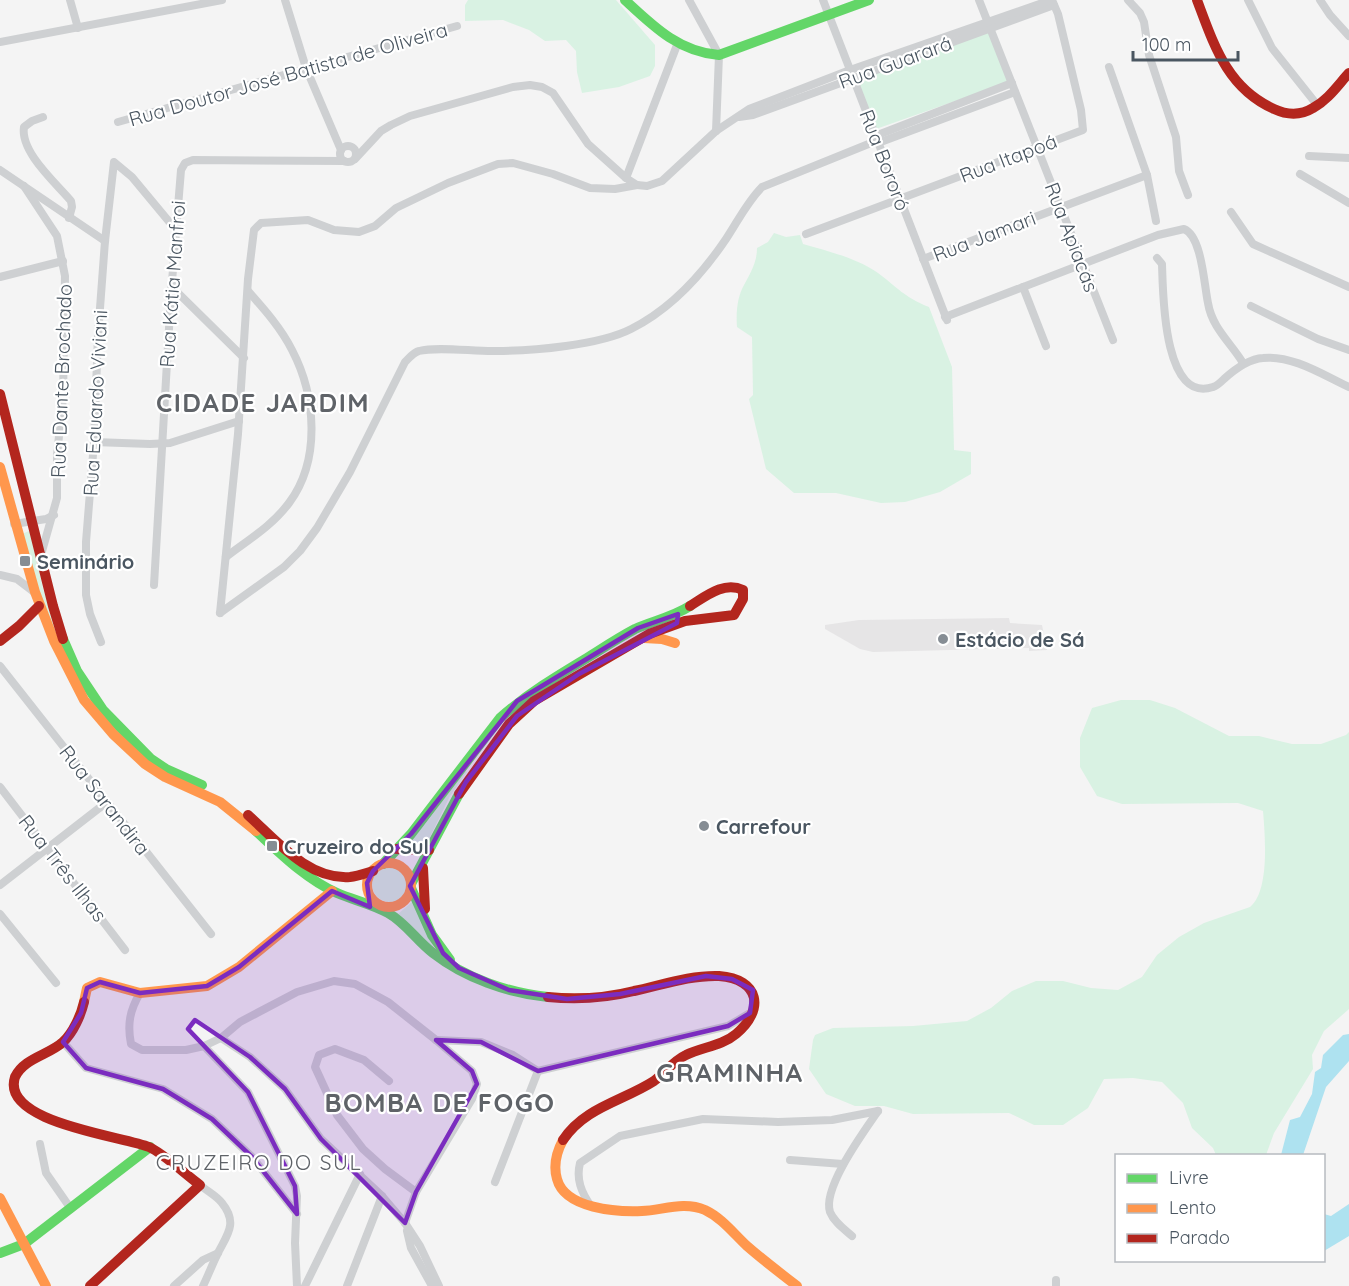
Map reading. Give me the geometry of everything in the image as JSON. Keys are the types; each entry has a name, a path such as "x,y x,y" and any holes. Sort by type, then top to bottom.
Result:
{"street":[{"path":"70,0 78,28"},
{"path":"0,42 207,1 222,0"},
{"path":"285,0 306,68 342,155 349,162 369,146 381,131 410,117 513,87 530,85 542,87 553,93 588,144 637,185"},
{"path":"625,0 677,45 700,54 719,56 869,0"},
{"path":"689,0 719,56 716,131"},
{"name":"Rua Bororó","path":"823,0 875,141 946,319 1023,287"},
{"name":"Rua Apiacás","path":"979,0 1113,340"},
{"path":"1128,0 1144,22 1149,55 1176,137 1179,171 1188,195"},
{"path":"1197,0 1230,76 1242,91 1256,102 1289,116 1306,112 1318,106 1349,73"},
{"path":"1248,0 1272,48 1318,106"},
{"path":"1320,0 1349,36"},
{"name":"Rua Guarará","path":"248,291 254,230 261,223 308,220 334,230 359,232 375,226 396,208 448,183 498,164 513,163 554,174 590,188 615,189 637,185 646,186 662,181 716,131 737,118 753,115 780,101 851,74 1054,1"},
{"name":"Rua Itapoá","path":"806,234 1083,130 1081,110 1054,1"},
{"name":"Rua Doutor José Batista de Oliveira","path":"118,122 457,26"},
{"path":"626,178 677,45"},
{"path":"1109,67 1147,175 1156,221"},
{"path":"248,291 239,421 220,612 284,567 300,551 317,528 350,472 405,362 418,351 544,349 610,337 629,330 673,302 712,257 750,198 762,187 1012,83"},
{"path":"875,141 1016,92"},
{"path":"43,117 24,127 24,141 42,168 71,201 69,218"},
{"path":"342,155 347,146 353,148 369,146"},
{"path":"353,148 356,154 355,159"},
{"name":"Rua Kátia Manfroi","path":"154,585 161,444 181,170 185,163 193,160 325,159 342,155"},
{"path":"1309,156 1349,158"},
{"name":"Rua Eduardo Viviani","path":"101,642 90,614 86,595 86,542 94,442 98,335 114,162 132,177 176,230"},
{"path":"0,170 105,241"},
{"path":"1300,174 1349,203"},
{"name":"Rua Jamari","path":"923,259 1147,175"},
{"name":"Rua Dante Brochado","path":"24,186 57,236 63,261 66,298 63,398 57,454 57,498 54,515 40,557"},
{"path":"1231,212 1253,244 1349,287"},
{"path":"1046,346 1023,287 1158,235 1184,229 1197,242 1208,307 1221,335 1243,363"},
{"path":"1157,258 1162,264 1165,328 1176,368 1189,384 1201,389 1215,387 1243,363 1262,358 1285,358 1349,387"},
{"path":"0,277 63,261"},
{"path":"172,287 244,358"},
{"path":"226,557 264,529 289,504 304,478 312,441 309,396 293,350 273,320 248,291"},
{"path":"1251,306 1318,339 1349,350"},
{"path":"0,394 40,557 66,648 86,687 103,710 151,759 166,769 208,788 239,807 306,866 330,875 353,877 373,871"},
{"path":"94,442 170,443 239,421"},
{"path":"0,467 14,524 44,622 85,701 145,764 160,775 198,791 236,812 300,870 332,891 377,905 396,906 406,899 429,850 466,782 517,717 534,701 678,618 715,591 727,587 739,587 744,594 741,605 734,615 678,618 638,628 517,701 500,718 411,834 373,871 369,877 368,890 377,905 408,927 428,950 477,978 509,990 567,999 620,994 706,976 732,979 748,985 755,996 750,1013 737,1032 726,1040 677,1059 653,1082 605,1103 576,1124 561,1142 554,1162 556,1181 559,1188 567,1195 591,1207 639,1211 688,1206 699,1208 710,1213 797,1286"},
{"path":"14,524 46,519 54,515"},
{"path":"0,575 17,579 34,592"},
{"path":"0,641 39,606"},
{"path":"19,626 31,621 44,622"},
{"path":"633,643 651,638 675,643"},
{"name":"Rua Sarandira","path":"0,666 211,934"},
{"name":"Rua Três Ilhas","path":"0,787 125,950"},
{"path":"0,885 106,802"},
{"path":"330,875 360,871 390,856 429,850"},
{"path":"390,856 389,863 402,867 410,878 426,924 443,953 459,968"},
{"path":"424,861 422,878 426,924"},
{"path":"203,1286 229,1233 228,1213 221,1202 150,1147 44,1119 25,1107 17,1098 13,1085 16,1075 24,1066 63,1042 81,1013 87,988 93,984 100,982 140,993 207,986 225,976 287,929 332,891"},
{"path":"0,914 56,983"},
{"path":"140,993 133,1005 128,1026 131,1044 142,1050 186,1050 204,1046 221,1038 240,1022 297,992 334,981 355,984 380,998 436,1040 472,1071 477,1084 472,1099 416,1192 406,1225 411,1248 432,1286"},
{"path":"436,1040 481,1042 513,1055 538,1071 728,1026 750,1013"},
{"path":"221,1038 250,1058 285,1089 321,1138 382,1196 420,1246 439,1286"},
{"path":"63,1042 86,1068 163,1089 212,1119 252,1157 297,1214"},
{"path":"204,1046 248,1092 294,1186 297,1214 295,1243 297,1286"},
{"path":"389,1081 364,1060 335,1049 319,1055 315,1067 337,1114 363,1149 416,1192"},
{"path":"495,1182 538,1071"},
{"path":"591,1207 580,1184 578,1174 580,1163 620,1136 704,1119 778,1122 832,1120 878,1111 843,1164 830,1199 829,1208 838,1224 852,1236"},
{"path":"40,1144 46,1173 71,1209"},
{"path":"0,1253 24,1244 150,1147"},
{"path":"790,1160 843,1164"},
{"path":"304,1286 360,1174"},
{"path":"90,1286 200,1185"},
{"path":"347,1286 382,1196"},
{"path":"0,1198 46,1286"},
{"path":"174,1286 203,1260 218,1253"}],"highlighted area":[{"path":"678,614 677,623 579,674 517,716 466,782 410,886 443,953 459,968 509,990 567,999 620,994 706,976 732,979 753,990 750,1013 728,1026 538,1071 481,1042 436,1040 472,1071 477,1084 416,1192 405,1223 321,1139 285,1089 250,1057 195,1020 188,1029 248,1092 295,1186 297,1214 252,1157 212,1119 163,1089 86,1068 72,1055 63,1042 81,1013 87,988 100,982 140,993 207,986 239,967 332,891 370,907 367,883 373,871 411,834 517,701 638,628"}],"shaded area":[{"name":"Estácio de Sá","path":"1009,618 1010,623 1042,625 1047,650 1029,651 1029,648 873,652 860,649 825,629 825,625 859,620"}],"green space":[{"path":"468,0 616,0 655,45 655,66 650,76 619,87 582,93 577,72 576,51 566,40 545,41 529,30 503,20 465,21 465,5"},
{"path":"990,30 1009,82 876,129 854,79"},
{"path":"774,233 786,237 800,235 803,244 861,263 907,296 929,307 952,367 954,450 971,452 971,474 940,492 905,502 881,503 836,493 794,493 766,469 749,399 753,395 752,337 737,327 737,312 740,293 754,264 757,248 768,242"},
{"path":"29,531 43,589 65,652 47,617 22,534"},
{"path":"1121,700 1150,700 1175,708 1229,736 1259,736 1292,744 1321,744 1349,732 1349,1009 1324,1031 1312,1055 1313,1069 1274,1133 1266,1154 1216,1154 1213,1148 1192,1128 1183,1103 1162,1082 1133,1078 1104,1079 1088,1108 1063,1125 1034,1125 1009,1113 913,1114 884,1106 855,1106 826,1094 809,1069 815,1035 833,1028 913,1026 967,1021 991,1008 1012,991 1036,981 1063,981 1091,988 1118,990 1142,977 1157,955 1179,937 1204,923 1250,907 1261,889 1265,862 1263,811 1238,803 1122,804 1097,796 1080,767 1080,738 1092,708"},
{"path":"465,771 467,772 450,796 426,845 408,844 430,818"},
{"path":"390,866 403,871 408,884 403,897 390,902 377,897 372,884 377,871"},
{"path":"412,902 434,947 431,948 398,914"}],"water":[{"path":"1349,1034 1349,1061 1326,1087 1303,1154 1281,1154 1290,1120 1300,1117 1312,1094 1315,1072 1321,1068 1323,1055 1343,1035"},
{"path":"1349,1204 1349,1236 1325,1250 1325,1214 1331,1216"}],"traffic: fast":[{"path":"625,0 656,28 679,43 691,49 719,55 869,0"},
{"path":"383,864 411,834 500,718 510,709 542,686 635,629 690,606"},
{"path":"63,639 77,671 103,710 151,759 166,769 202,785"},
{"path":"411,884 459,794"},
{"path":"256,831 315,881 337,893 388,913 433,953 459,970 502,988 548,997"},
{"path":"411,888 432,935 450,960"},
{"path":"0,1253 24,1244 150,1147"}],"traffic: slow":[{"path":"0,467 35,592 54,641 84,700 113,734 145,764 165,777 220,802 256,831"},
{"path":"644,638 662,639 675,643"},
{"path":"389,863 404,870 411,885 404,900 389,907 374,900 367,885 374,870 389,863"},
{"path":"84,1002 87,988 100,982 140,993 207,986 239,967 332,891"},
{"path":"563,1140 555,1169 562,1189 570,1197 593,1207 619,1211 642,1211 681,1206 705,1210 797,1286"},
{"path":"0,1198 46,1286"}],"traffic: jam":[{"path":"1197,0 1216,49 1233,77 1258,100 1274,109 1294,114 1308,111 1328,97 1349,73"},
{"path":"0,394 63,639"},
{"path":"459,794 509,724 534,701 649,634 685,621 734,615 743,599 743,590 722,588 690,606"},
{"path":"0,641 39,606"},
{"path":"248,815 294,856 320,872 350,877 373,871"},
{"path":"397,849 429,850"},
{"path":"423,868 425,909"},
{"path":"548,997 602,997 708,976 733,978 750,989 754,997 751,1015 736,1034 725,1041 681,1058 654,1081 593,1112 572,1129 563,1140"},
{"path":"84,1002 76,1024 67,1038 24,1065 19,1071 15,1077 15,1093 26,1106 44,1116 67,1125 149,1147 200,1185 90,1286"}],"place":[{"name":"Seminário","path":"25,561"},
{"name":"Estácio de Sá","path":"943,639"},
{"name":"Carrefour","path":"704,826"},
{"name":"Cruzeiro do Sul","path":"272,846"}],"district":[{"name":"CIDADE JARDIM","path":"263,402"},
{"name":"GRAMINHA","path":"730,1072"},
{"name":"BOMBA DE FOGO","path":"440,1102"},
{"name":"CRUZEIRO DO SUL","path":"259,1162"}]}
